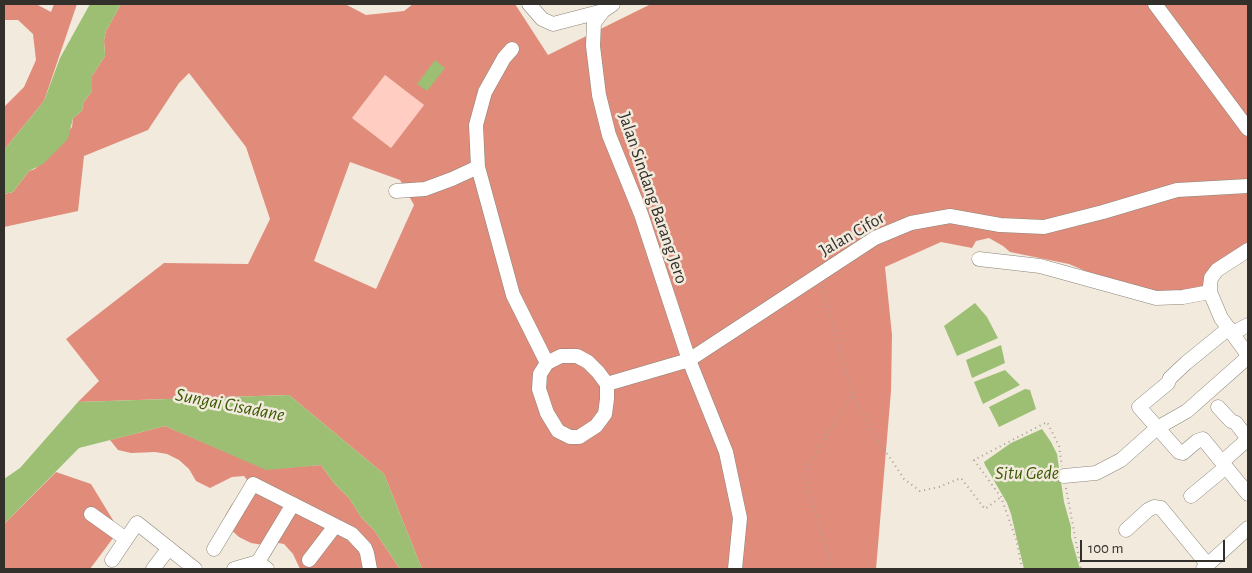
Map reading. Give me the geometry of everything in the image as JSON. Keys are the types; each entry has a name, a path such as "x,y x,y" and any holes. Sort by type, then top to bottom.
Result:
{"street":[{"path":"529,4 542,19 553,24 597,10"},
{"path":"1155,4 1248,129"},
{"name":"Jalan Sindang Barang Jero","path":"597,10 594,23 593,46 599,95 609,135 641,214 689,360 726,452 740,518 736,569"},
{"path":"512,49 504,58 485,92 476,125 478,167 513,295 547,363"},
{"path":"396,191 425,188 452,179 478,167"},
{"name":"Jalan Cifor","path":"607,384 689,360 874,238 911,224 950,216 1000,225 1044,227 1177,190 1248,186"},
{"path":"1064,476 1096,473 1121,460 1157,428 1186,411 1248,356 1231,330 1220,318 1210,292 1211,278 1217,270 1248,250"},
{"path":"979,260 1040,266 1156,298 1183,297 1210,292"},
{"path":"1248,325 1231,330 1186,363 1170,378 1168,383 1139,407 1179,452 1182,453 1197,440 1204,439 1248,494"},
{"path":"561,356 576,356 593,367 607,384 605,414 596,426 588,432 580,436 570,437 558,431 547,413 539,389 540,374 547,363 561,356"},
{"path":"1191,496 1248,439 1236,423 1218,407"},
{"path":"214,549 253,484 352,534 362,543 368,554 370,569"},
{"path":"234,569 262,566 294,504"},
{"path":"1126,530 1148,510 1154,507 1161,508 1205,567 1248,528"},
{"path":"91,514 126,539"},
{"path":"112,560 137,523 195,569"},
{"path":"309,560 335,526"},
{"path":"153,569 169,548"}],"path":[{"path":"819,275 852,393 869,426 904,479 920,491 939,487 961,478 985,509 1000,497"},
{"path":"833,569 803,474 852,393"},
{"path":"1022,569 1016,539 1000,497 974,460 1047,422 1059,446 1081,569"}],"shaded area":[{"path":"4,4 36,4 51,12 54,4 77,4 44,101 4,150 4,107 24,87 36,60 33,34 18,20 4,20"},
{"path":"121,4 345,4 366,15 404,11 413,4 515,4 548,55 651,4 1248,4 1248,244 1214,284 1172,293 1123,287 1069,264 1010,252 989,238 976,241 972,248 941,242 885,267 892,335 891,391 876,569 422,569 384,474 289,395 78,402 99,381 66,339 164,263 248,264 270,219 246,147 189,73 179,83 148,130 84,156 78,211 4,227 4,194 13,192 29,171 35,169 72,127 73,118 82,111 83,103 92,91 92,76 105,56 104,40 106,31","holes":["385,75 424,105 391,148 352,118","350,162 400,180 414,205 376,289 314,261"]},
{"path":"385,75 424,105 391,148 352,118"},
{"path":"165,426 266,469 321,465 334,483 349,498 361,517 374,530 400,569 300,569 293,554 284,544 272,542 263,545 251,543 239,537 229,528 225,516 232,504 243,497 252,486 244,476 232,477 210,488 196,481 189,469 179,460 167,454 155,452 131,453 118,450 110,440"},
{"path":"56,472 91,484 119,530 90,569 4,569 4,524"}],"water":[{"path":"90,4 121,4 106,31 104,40 105,56 92,76 92,91 83,103 82,111 73,118 68,139 43,164 29,171 13,192 4,194 4,150 44,101 60,58"},
{"path":"435,60 445,68 427,91 417,84"},
{"path":"975,303 987,317 998,338 957,356 944,326"},
{"path":"1001,345 1005,363 972,378 966,360"},
{"path":"1005,370 1020,385 983,404 974,382"},
{"path":"1025,389 1030,390 1036,409 999,427 989,407"},
{"name":"Sungai Cisadane","path":"289,395 384,474 422,569 400,569 374,530 361,517 349,498 334,483 321,465 266,470 165,426 79,448 4,524 4,479 20,468 78,402"},
{"name":"Situ Gede","path":"1042,429 1057,454 1064,502 1071,527 1071,537 1080,569 1024,569 1007,503 984,462 1011,443"}]}
